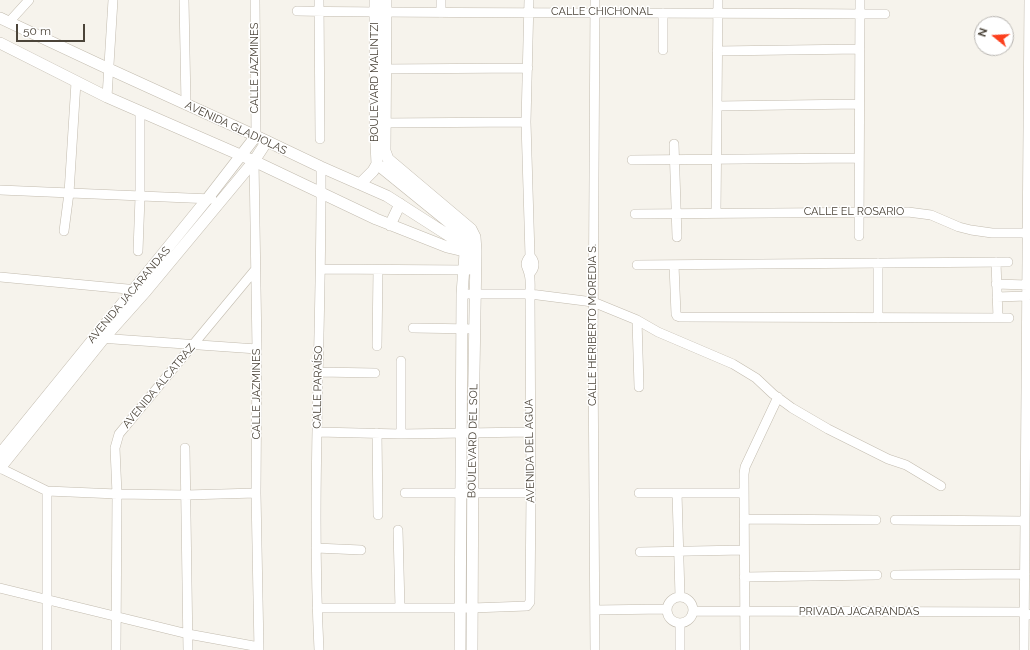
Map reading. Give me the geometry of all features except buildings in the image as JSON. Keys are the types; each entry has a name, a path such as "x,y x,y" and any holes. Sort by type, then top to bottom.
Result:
{"street":[{"path":"5,20 30,0"},
{"path":"107,96 113,0"},
{"path":"184,0 186,104"},
{"name":"CALLE JAZMINES","path":"255,0 256,136"},
{"path":"319,0 320,139"},
{"name":"BOULEVARD MALINTZI","path":"375,0 381,13"},
{"name":"BOULEVARD MALINTZI","path":"377,164 380,123 381,13 386,0"},
{"path":"442,0 442,13"},
{"path":"380,123 526,122 529,0"},
{"name":"CALLE HERIBERTO MOREDIA S.","path":"595,0 593,302 596,650"},
{"path":"716,213 718,0"},
{"path":"859,236 860,0"},
{"path":"1024,650 1027,613 1025,574 1028,558 1025,521 1028,492 1029,0"},
{"name":"CALLE CHICHONAL","path":"297,11 381,13 595,12 885,14"},
{"path":"663,13 663,50"},
{"name":"AVENIDA GLADIOLAS","path":"5,20 321,167 387,196 470,251 475,270"},
{"name":"AVENIDA GLADIOLAS","path":"0,43 76,82 254,161 390,226 447,247 470,251"},
{"path":"717,50 860,49"},
{"path":"380,69 528,68"},
{"path":"64,231 69,193 76,82"},
{"path":"717,106 860,104"},
{"path":"138,251 140,197 140,110"},
{"name":"AVENIDA DEL AGUA","path":"472,608 527,606 530,602 530,294 529,274 526,268 526,261 530,256 526,122"},
{"name":"BOULEVARD DEL SOL","path":"380,123 388,158 465,224 473,232 475,237 463,270 462,294 462,380 460,433 460,650"},
{"name":"AVENIDA JACARANDAS","path":"0,468 99,338 134,289 256,136"},
{"path":"254,161 267,141"},
{"path":"674,144 677,237"},
{"path":"632,160 859,158"},
{"name":"CALLE JAZMINES","path":"254,161 257,349 256,493 259,649"},
{"name":"AVENIDA JACARANDAS","path":"0,454 99,338 146,291 254,161"},
{"path":"360,184 373,171 377,164 462,233 470,251"},
{"name":"CALLE PARAÍSO","path":"319,650 316,548 321,269 321,167"},
{"path":"0,190 140,197 208,198 222,200"},
{"path":"390,226 400,204"},
{"name":"CALLE EL ROSARIO","path":"635,214 908,212 931,215 959,227 972,230 1009,234 1029,233"},
{"path":"996,262 998,318"},
{"path":"637,265 1008,262"},
{"path":"878,263 878,318"},
{"path":"674,265 676,314 680,317 1009,318"},
{"path":"321,269 475,270"},
{"name":"AVENIDA ALCATRAZ","path":"116,650 117,494 115,448 119,434 255,270"},
{"path":"377,346 378,270"},
{"name":"BOULEVARD DEL SOL","path":"472,650 472,493 475,270"},
{"path":"0,277 146,291"},
{"path":"996,284 1029,285"},
{"path":"462,294 530,294 593,302 637,320 658,332 733,364 756,378 792,408 828,429 888,459 906,465 941,486"},
{"path":"997,297 1029,295"},
{"path":"637,320 640,387"},
{"path":"413,328 475,329"},
{"path":"99,338 193,346 257,349"},
{"path":"400,361 401,434"},
{"path":"318,372 375,373"},
{"path":"462,380 474,380"},
{"path":"745,650 743,493 745,467 778,397"},
{"path":"318,432 401,434 530,432"},
{"path":"377,433 378,515"},
{"path":"185,448 188,650"},
{"path":"0,468 47,491 186,495 256,493"},
{"path":"47,491 47,650"},
{"path":"405,493 531,493"},
{"path":"639,493 743,493"},
{"path":"677,493 680,596"},
{"path":"744,519 876,520"},
{"path":"895,520 1025,521"},
{"path":"398,530 400,608"},
{"path":"316,548 361,550"},
{"path":"640,552 744,550"},
{"path":"895,575 1025,574"},
{"path":"744,577 877,575"},
{"path":"0,588 188,634 259,649"},
{"path":"680,596 687,598 692,604 693,611 689,620 680,624 672,622 666,609 668,602 673,598 680,596"},
{"path":"317,608 472,608"},
{"path":"595,610 666,609"},
{"name":"PRIVADA JACARANDAS","path":"693,611 1027,613"},
{"path":"680,624 680,650"}]}
